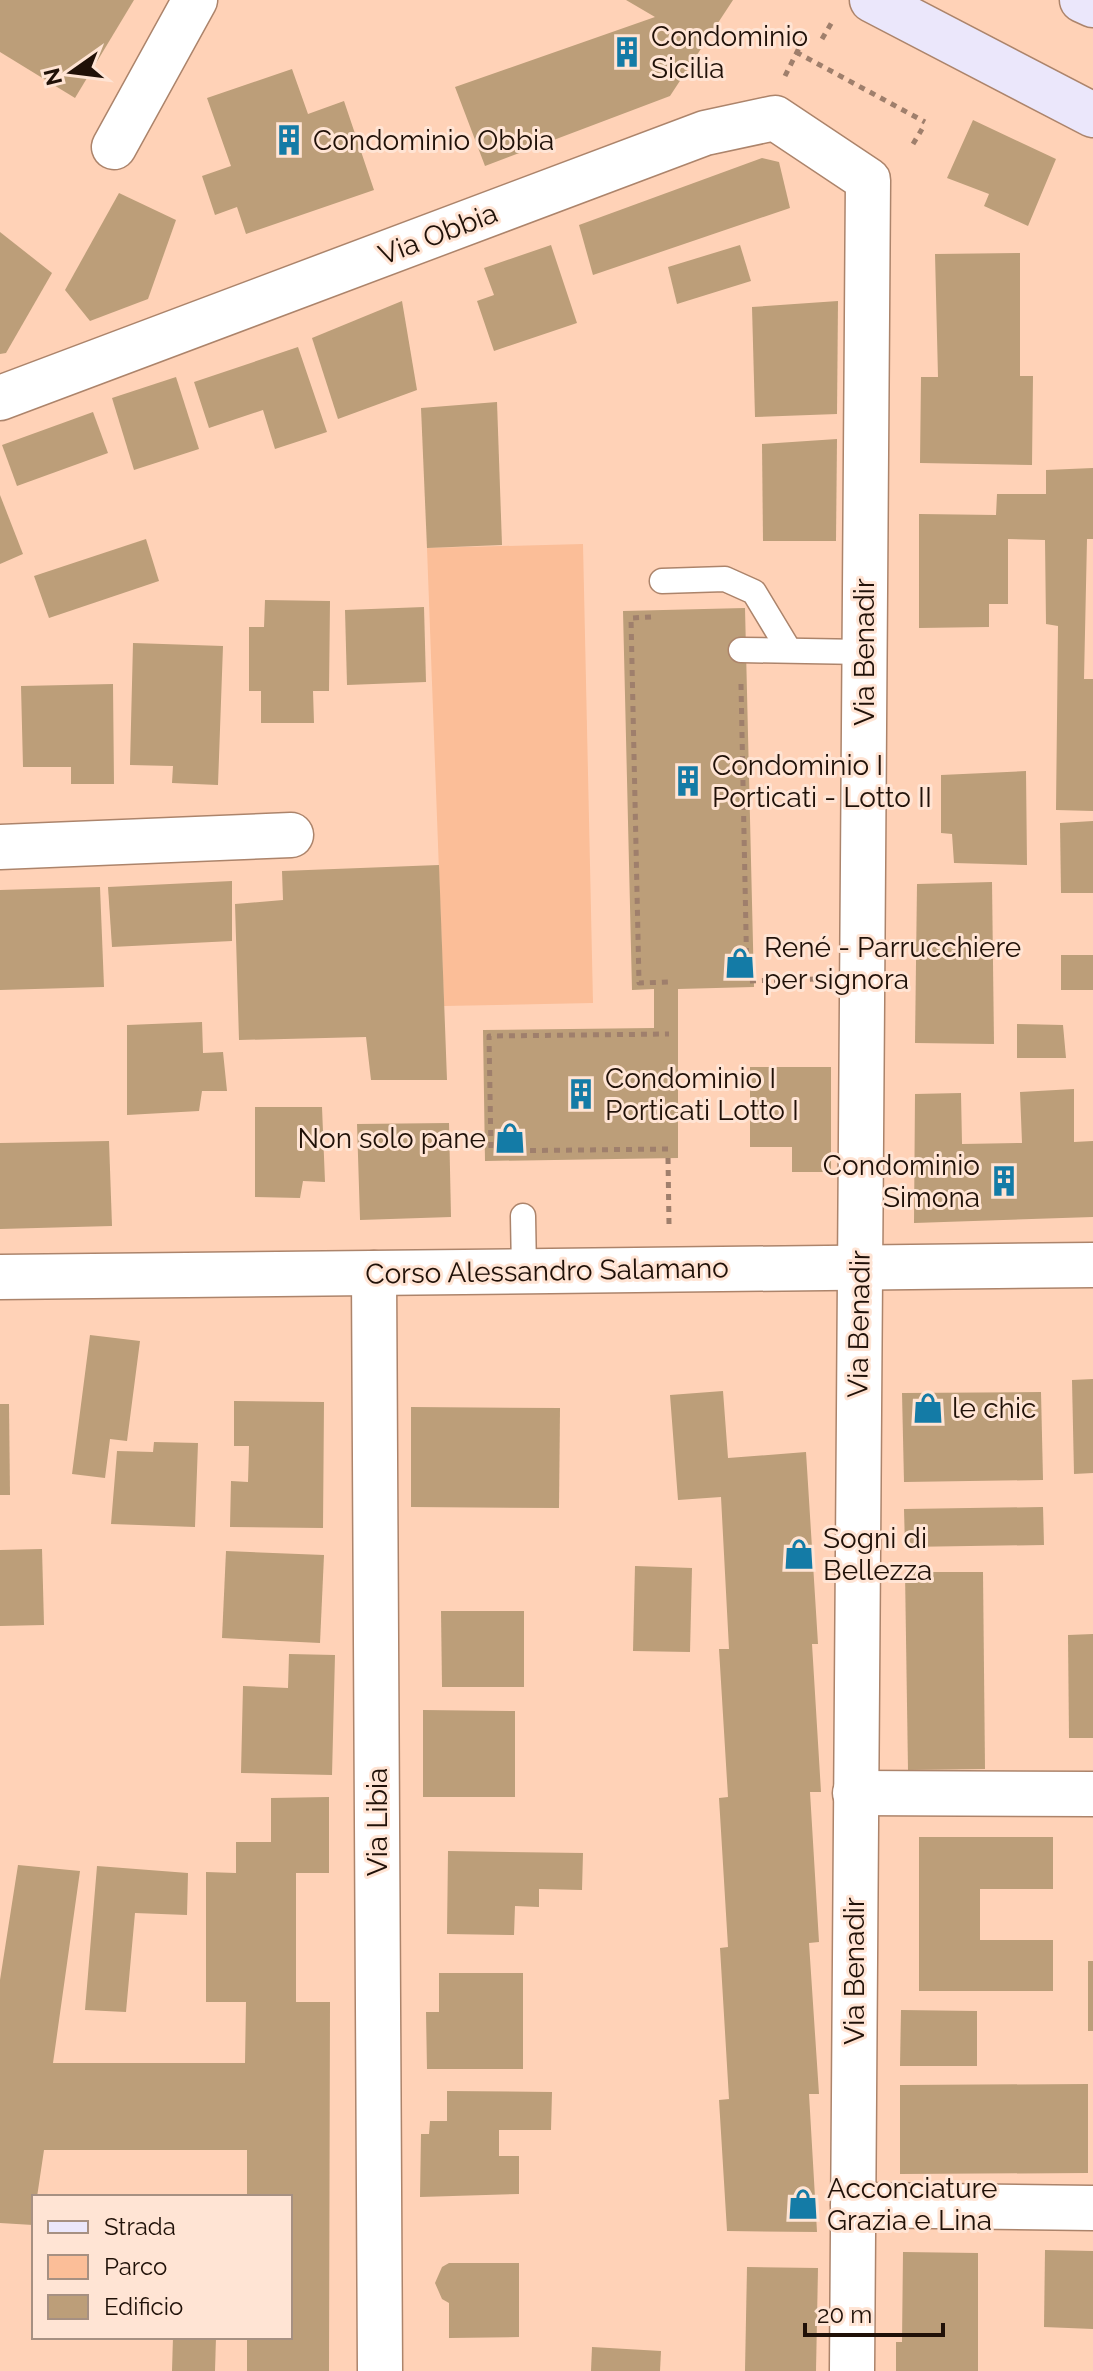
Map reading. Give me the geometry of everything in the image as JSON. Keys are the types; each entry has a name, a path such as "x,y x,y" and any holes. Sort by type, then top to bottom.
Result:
{"main road":[{"path":"872,0 1093,115"},
{"path":"1082,0 1093,5"}],"street":[{"path":"114,147 195,0"},
{"name":"Via Obbia","path":"0,398 705,133 775,118 868,180"},
{"name":"Via Benadir","path":"852,2371 868,180"},
{"path":"0,847 291,835"},
{"name":"Corso Alessandro Salamano","path":"0,1277 1093,1265"},
{"name":"Via Libia","path":"374,1273 380,2371"},
{"path":"855,1793 1093,1794"},
{"path":"853,2205 1093,2208"}],"lane":[{"path":"662,581 725,579 754,592 789,650"},
{"path":"741,650 864,652"},
{"path":"523,1216 524,1271"}],"path":[{"path":"787,71 806,34"},
{"path":"796,52 860,82 925,122"},
{"path":"913,144 922,129"},
{"path":"656,617 631,618 639,983 668,982"},
{"path":"741,650 747,981 832,979"},
{"path":"668,1149 491,1151 489,1036 669,1034"},
{"path":"668,1158 669,1269"}],"green space":[{"path":"583,544 593,1003 444,1006 427,548"}],"building":[{"path":"0,0 134,0 75,98 0,52"},
{"name":"Condominio Sicilia","path":"626,0 733,0 670,96 485,166 455,87 655,17"},
{"name":"Condominio Obbia","path":"292,69 308,114 344,101 374,190 246,234 237,207 215,215 202,176 231,166 207,98"},
{"path":"973,120 1056,159 1028,226 984,206 989,194 947,178"},
{"path":"762,158 779,162 790,208 593,275 579,225"},
{"path":"119,193 176,220 148,299 90,321 65,290"},
{"path":"0,232 52,273 6,353 0,354"},
{"path":"551,245 577,323 494,351 477,301 494,295 484,268"},
{"path":"740,245 751,281 677,304 668,267"},
{"path":"1020,253 1020,376 1033,376 1032,465 920,463 921,377 938,377 935,254"},
{"path":"402,301 417,390 338,419 312,338"},
{"path":"838,301 837,414 755,417 752,307"},
{"path":"298,347 327,432 275,449 263,410 209,428 194,382"},
{"path":"176,377 199,449 134,470 112,398"},
{"path":"497,402 502,545 427,548 421,408"},
{"path":"93,412 108,453 17,486 2,445"},
{"path":"837,439 836,541 763,541 762,444"},
{"path":"1093,468 1093,539 1087,539 1084,679 1093,679 1093,811 1056,810 1058,626 1046,624 1045,540 1008,539 1008,604 989,604 989,627 919,628 919,514 996,515 997,494 1046,494 1046,470"},
{"path":"0,495 23,554 0,564"},
{"path":"146,539 159,581 49,618 34,576"},
{"path":"265,600 330,601 329,691 313,691 314,723 261,723 261,691 249,691 249,627 264,627"},
{"path":"424,607 426,682 347,685 345,610"},
{"name":"Condominio I Porticati - Lotto II","path":"745,608 754,987 678,989 678,1158 485,1161 483,1030 654,1028 654,989 632,990 623,611"},
{"path":"133,643 223,646 218,785 172,783 173,766 130,765"},
{"path":"113,684 114,784 71,784 71,767 23,767 21,686"},
{"path":"1026,771 1027,865 954,863 952,834 941,833 941,775"},
{"path":"1093,821 1093,893 1061,893 1060,823"},
{"path":"439,865 447,1080 371,1080 366,1037 239,1040 235,904 283,900 282,871"},
{"path":"232,881 232,941 112,947 108,887"},
{"path":"992,882 994,1044 915,1043 917,884"},
{"path":"100,887 104,987 0,990 0,890"},
{"path":"1061,955 1093,955 1093,990 1061,990"},
{"path":"202,1022 203,1053 223,1052 227,1091 202,1091 199,1111 127,1115 127,1025"},
{"path":"1017,1024 1063,1025 1066,1058 1017,1058"},
{"path":"750,1067 831,1067 831,1172 792,1172 792,1147 750,1147"},
{"name":"Condominio Simona","path":"1074,1089 1074,1142 1093,1141 1093,1217 914,1223 915,1094 961,1093 962,1144 1022,1143 1020,1092"},
{"path":"255,1107 322,1107 325,1182 303,1181 300,1198 255,1197"},
{"path":"449,1123 451,1217 360,1220 357,1124"},
{"path":"109,1141 112,1226 0,1229 0,1143"},
{"path":"90,1335 140,1341 127,1441 110,1439 105,1478 72,1474"},
{"path":"1093,1379 1093,1473 1074,1474 1072,1380"},
{"path":"723,1391 728,1458 806,1452 818,1644 812,1644 821,1792 810,1792 819,1942 809,1943 819,2094 809,2094 817,2232 727,2231 719,2100 729,2099 720,1948 728,1947 719,1798 728,1797 719,1649 729,1649 721,1497 678,1500 670,1395"},
{"path":"1041,1392 1043,1480 904,1482 902,1393"},
{"path":"234,1401 324,1402 323,1528 230,1527 231,1481 248,1482 249,1446 234,1446"},
{"path":"0,1404 9,1404 10,1495 0,1495"},
{"path":"411,1407 560,1408 559,1508 411,1507"},
{"path":"154,1442 198,1443 195,1527 111,1524 117,1451 153,1452"},
{"path":"1043,1507 1044,1545 905,1547 904,1509"},
{"path":"42,1549 44,1625 0,1626 0,1550"},
{"path":"226,1551 324,1555 320,1643 222,1638"},
{"path":"635,1566 692,1568 690,1652 633,1651"},
{"path":"905,1572 983,1572 985,1769 908,1770"},
{"path":"441,1611 524,1611 524,1687 442,1687"},
{"path":"1093,1634 1093,1738 1069,1738 1068,1635"},
{"path":"289,1654 335,1655 332,1775 241,1773 243,1686 288,1688"},
{"path":"423,1710 515,1711 515,1797 423,1797"},
{"path":"329,1797 329,1873 296,1873 296,2002 330,2002 329,2371 247,2371 247,2339 292,2339 292,2195 247,2195 247,2150 44,2150 37,2195 32,2195 32,2225 0,2223 0,1980 18,1865 80,1871 53,2063 245,2063 246,2002 206,2002 206,1872 236,1873 236,1842 271,1842 271,1798"},
{"path":"919,1837 1053,1837 1053,1889 980,1889 980,1940 1053,1940 1053,1991 919,1991"},
{"path":"448,1851 583,1853 582,1890 539,1889 539,1907 515,1906 514,1935 447,1934"},
{"path":"97,1866 188,1873 187,1915 135,1913 126,2012 85,2010"},
{"path":"1088,1961 1093,1961 1093,2031 1088,2031"},
{"path":"439,1973 523,1973 523,2069 427,2069 426,2012 439,2012"},
{"path":"901,2010 977,2011 977,2066 900,2066"},
{"path":"1088,2084 1088,2173 900,2174 900,2085"},
{"path":"447,2091 552,2092 551,2130 499,2130 499,2156 519,2156 519,2194 420,2197 421,2134 429,2134 430,2121 447,2121"},
{"path":"1045,2250 1093,2251 1093,2329 1044,2327"},
{"path":"903,2252 978,2253 978,2371 896,2371 896,2342 902,2342"},
{"path":"449,2263 519,2263 519,2337 449,2338 449,2303 442,2299 435,2283 442,2267"},
{"path":"747,2267 818,2268 816,2371 745,2371"},
{"path":"173,2339 216,2339 215,2371 172,2371"},
{"path":"592,2347 661,2351 660,2371 591,2371"}],"place":[{"name":"Condominio Sicilia","path":"627,52"},
{"name":"Condominio Obbia","path":"289,140"},
{"name":"Condominio I Porticati - Lotto II","path":"688,781"},
{"name":"René - Parrucchiere per signora","path":"740,963"},
{"name":"Condominio I Porticati Lotto I","path":"581,1094"},
{"name":"Non solo pane","path":"510,1138"},
{"name":"Condominio Simona","path":"1004,1181"},
{"name":"le chic","path":"928,1408"},
{"name":"Sogni di Bellezza","path":"799,1554"},
{"name":"Acconciature Grazia e Lina","path":"803,2204"}]}
